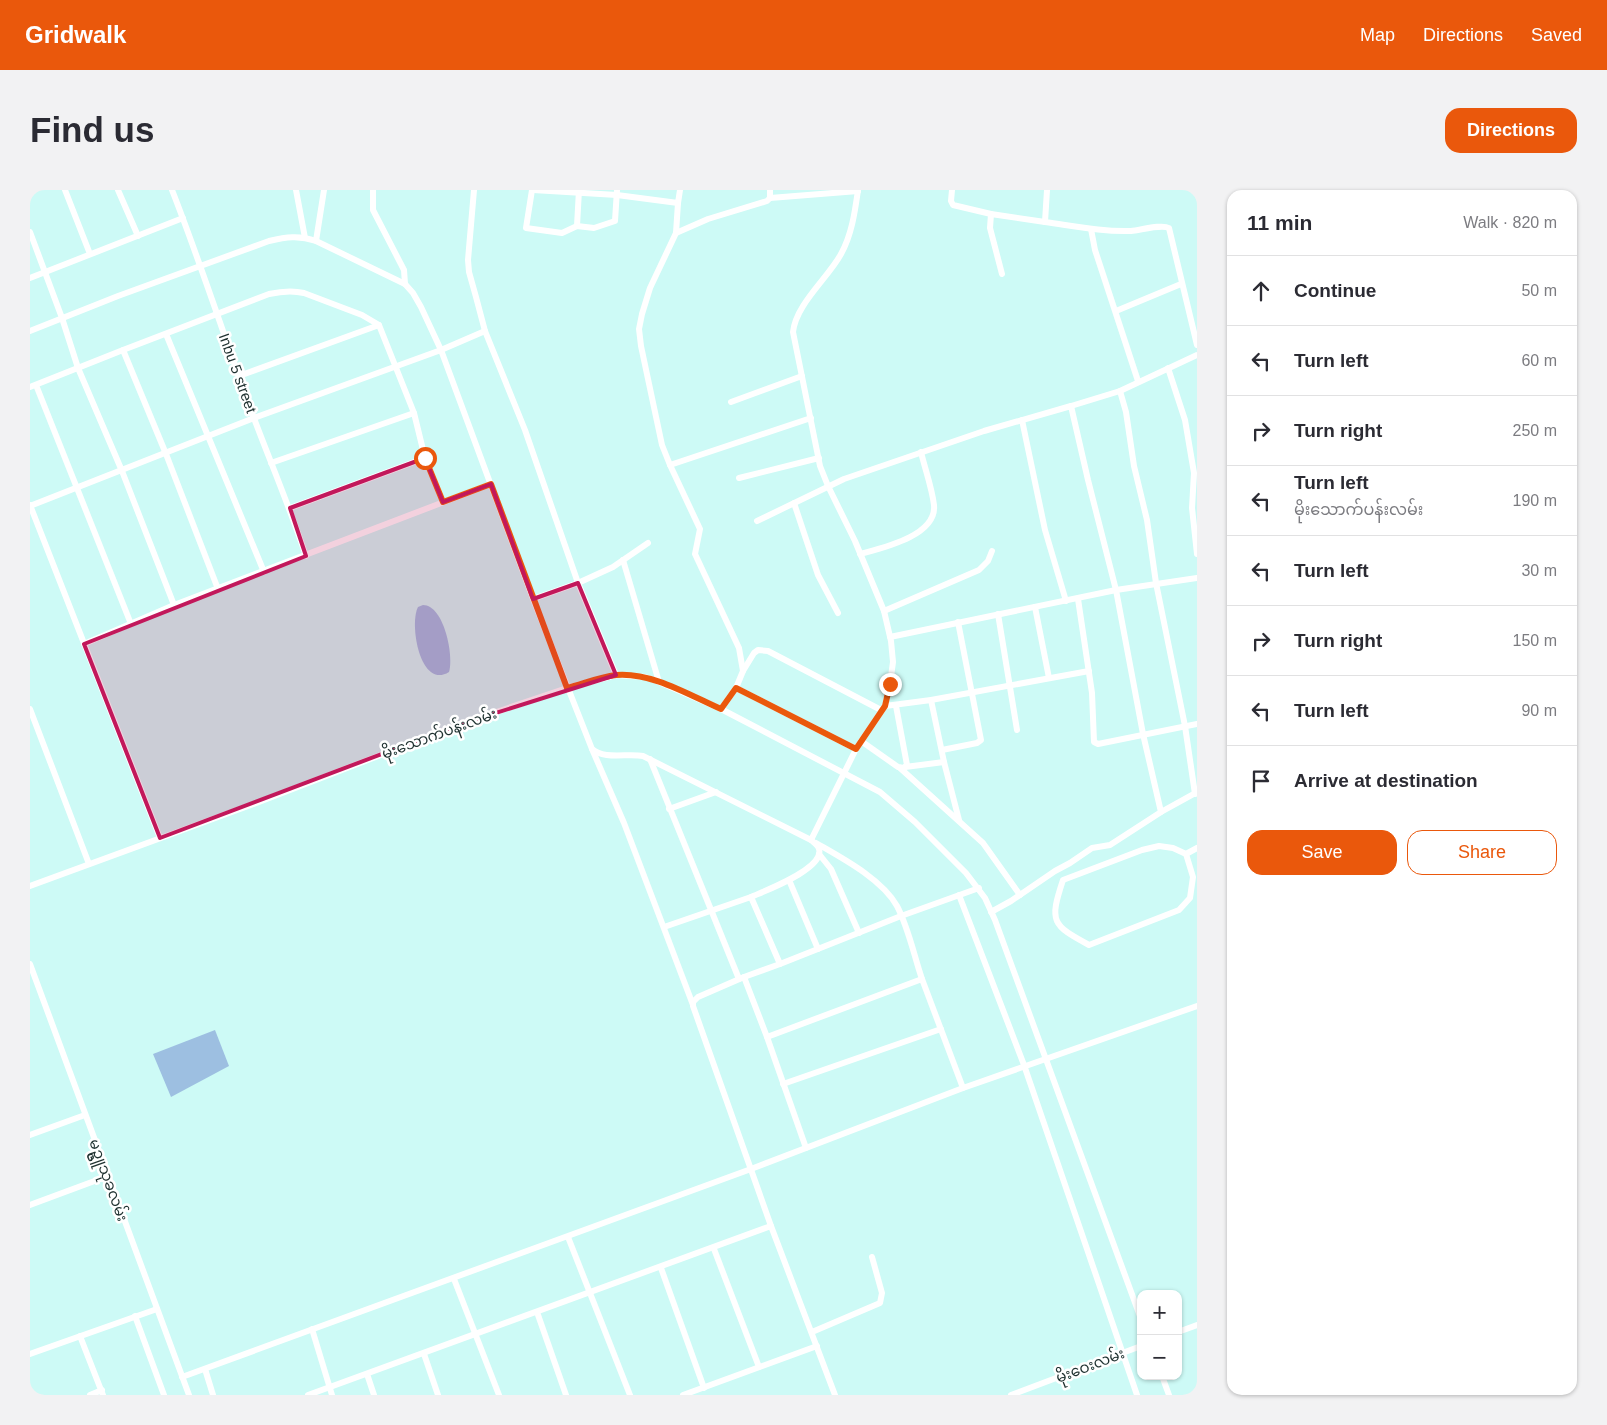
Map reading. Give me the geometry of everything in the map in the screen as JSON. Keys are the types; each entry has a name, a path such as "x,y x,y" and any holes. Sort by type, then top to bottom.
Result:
{"street":[{"path":"65,190 90,254"},
{"path":"118,190 138,236"},
{"name":"Inbu 5 street","path":"172,190 306,556"},
{"path":"296,190 306,238"},
{"path":"316,241 324,190"},
{"path":"372,190 372,210 404,270 405,284"},
{"path":"474,190 468,260 469,272 485,331 525,430 578,583 616,675"},
{"path":"617,192 615,222 594,228 577,226 562,233 526,228 532,190 617,192 678,203"},
{"path":"680,190 676,233 650,288 639,329 640,346 662,445 700,529 695,554 739,648 743,671"},
{"path":"770,190 770,198"},
{"path":"952,190 951,201 953,205 991,214 1091,229 1129,231 1167,227 1171,231 1181,284 1197,345"},
{"path":"1045,222 1047,190"},
{"path":"577,226 579,191"},
{"path":"676,233 708,219 763,203 770,198 858,191 855,211 841,254 797,317 793,332 819,458 828,486 884,611 893,662 890,684 883,708 856,749 811,840"},
{"path":"991,214 990,228 1002,274"},
{"path":"30,278 183,218"},
{"path":"1091,229 1095,250 1138,381"},
{"path":"30,232 62,318 78,368 122,471 174,605"},
{"path":"30,331 269,241 292,236 316,241 405,284 413,293 441,350 567,688 624,823 664,927 771,1226 835,1395"},
{"path":"1116,311 1181,284"},
{"path":"131,624 33,386 123,350 269,294 284,291 295,291 362,315 379,325 414,413 425,458 443,502"},
{"path":"239,376 379,325"},
{"path":"160,838 30,506 254,418 441,350 485,331"},
{"path":"166,334 264,572"},
{"path":"123,350 166,454 218,589"},
{"path":"757,521 844,479 984,431 1120,390 1197,355"},
{"path":"1168,368 1185,420 1194,473 1192,508 1197,554"},
{"path":"731,402 802,376"},
{"path":"991,912 1055,871 1070,864 1092,848 1110,845 1161,812 1196,793 1185,726 1156,583 1147,520 1134,466 1126,412 1120,390"},
{"path":"1071,406 1116,590 1143,734 1161,812"},
{"path":"272,463 414,413"},
{"path":"670,466 811,418"},
{"path":"1022,420 1046,530 1066,601"},
{"path":"860,554 898,544 912,536 931,517 934,506 921,452"},
{"path":"290,508 425,458"},
{"path":"739,478 819,458"},
{"path":"84,644 174,605 491,484"},
{"path":"794,503 818,575 838,613"},
{"path":"533,599 578,583 623,560 648,544"},
{"path":"884,611 979,570 988,561 992,551"},
{"path":"623,560 659,682"},
{"path":"890,637 1116,590 1197,578"},
{"path":"1078,599 1092,693 1094,742 1098,744 1197,724"},
{"path":"1035,607 1049,678"},
{"path":"998,614 1017,730"},
{"path":"942,750 977,743 981,740 958,622"},
{"path":"721,709 736,688 743,671 754,653 758,650 763,650 883,708 1089,671"},
{"name":"မိုးသောက်ပန်းလမ်း","path":"30,886 259,802 461,724 567,688 616,675 645,677 659,682 721,709 880,792 898,806 942,848 979,888 991,912 1137,1308"},
{"path":"736,688 856,749"},
{"path":"931,700 959,820"},
{"path":"896,706 908,764 902,768"},
{"path":"30,709 89,864"},
{"path":"861,741 902,768 959,820 982,843 1020,895"},
{"path":"592,748 602,754 633,754 650,759 811,840 853,865 874,881 892,899 901,916 922,979 963,1088"},
{"path":"650,759 711,911 767,1037 806,1148"},
{"path":"902,768 944,762"},
{"path":"670,809 716,792"},
{"path":"664,927 751,897 789,880 812,866 819,854 819,848 811,840"},
{"path":"1159,846 1173,848 1186,854 1193,877 1190,898 1179,910 1089,945 1065,932 1056,921 1055,905 1063,880 1142,850 1159,846"},
{"path":"1186,854 1197,848"},
{"path":"819,854 832,869 859,933"},
{"path":"789,880 818,949"},
{"path":"693,1006 693,1002 698,997 741,978 979,888"},
{"path":"959,896 1024,1066 1137,1395"},
{"path":"751,897 780,964"},
{"name":"မဥ္ဇူသုခလမ်း","path":"30,964 188,1395"},
{"path":"767,1037 922,979"},
{"path":"182,1377 454,1279 963,1088 1197,1006"},
{"path":"783,1084 941,1029"},
{"path":"30,1136 85,1115"},
{"path":"30,1205 108,1176"},
{"path":"308,1395 714,1249 771,1226"},
{"path":"568,1236 630,1395"},
{"path":"714,1249 759,1367"},
{"path":"812,1332 880,1303 882,1293 872,1257"},
{"path":"661,1268 704,1388"},
{"path":"454,1279 499,1395"},
{"path":"30,1354 157,1309"},
{"path":"537,1312 566,1395"},
{"path":"135,1316 164,1395"},
{"path":"1182,1331 1197,1325"},
{"path":"312,1329 332,1395"},
{"path":"80,1336 103,1393 90,1395"},
{"path":"683,1395 817,1346"},
{"name":"မိုးဝေးလမ်း","path":"1011,1395 1137,1348"},
{"path":"424,1354 438,1395"},
{"path":"205,1368 213,1395"},
{"path":"367,1374 374,1395"},
{"path":"1163,1380 1169,1395"}],"highlighted area":[{"path":"425,458 443,502 491,484 533,599 578,583 616,675 461,724 160,838 84,644 306,556 290,508"}],"water":[{"path":"423,605 430,607 437,613 446,632 450,655 449,672 439,675 431,672 424,664 419,653 416,640 416,615 418,607"},
{"path":"215,1030 229,1066 171,1097 153,1054"}],"route":[{"path":"425,458 443,502 491,484 567,688 616,675 645,677 721,709 736,688 856,749 885,706 890,684"}]}
